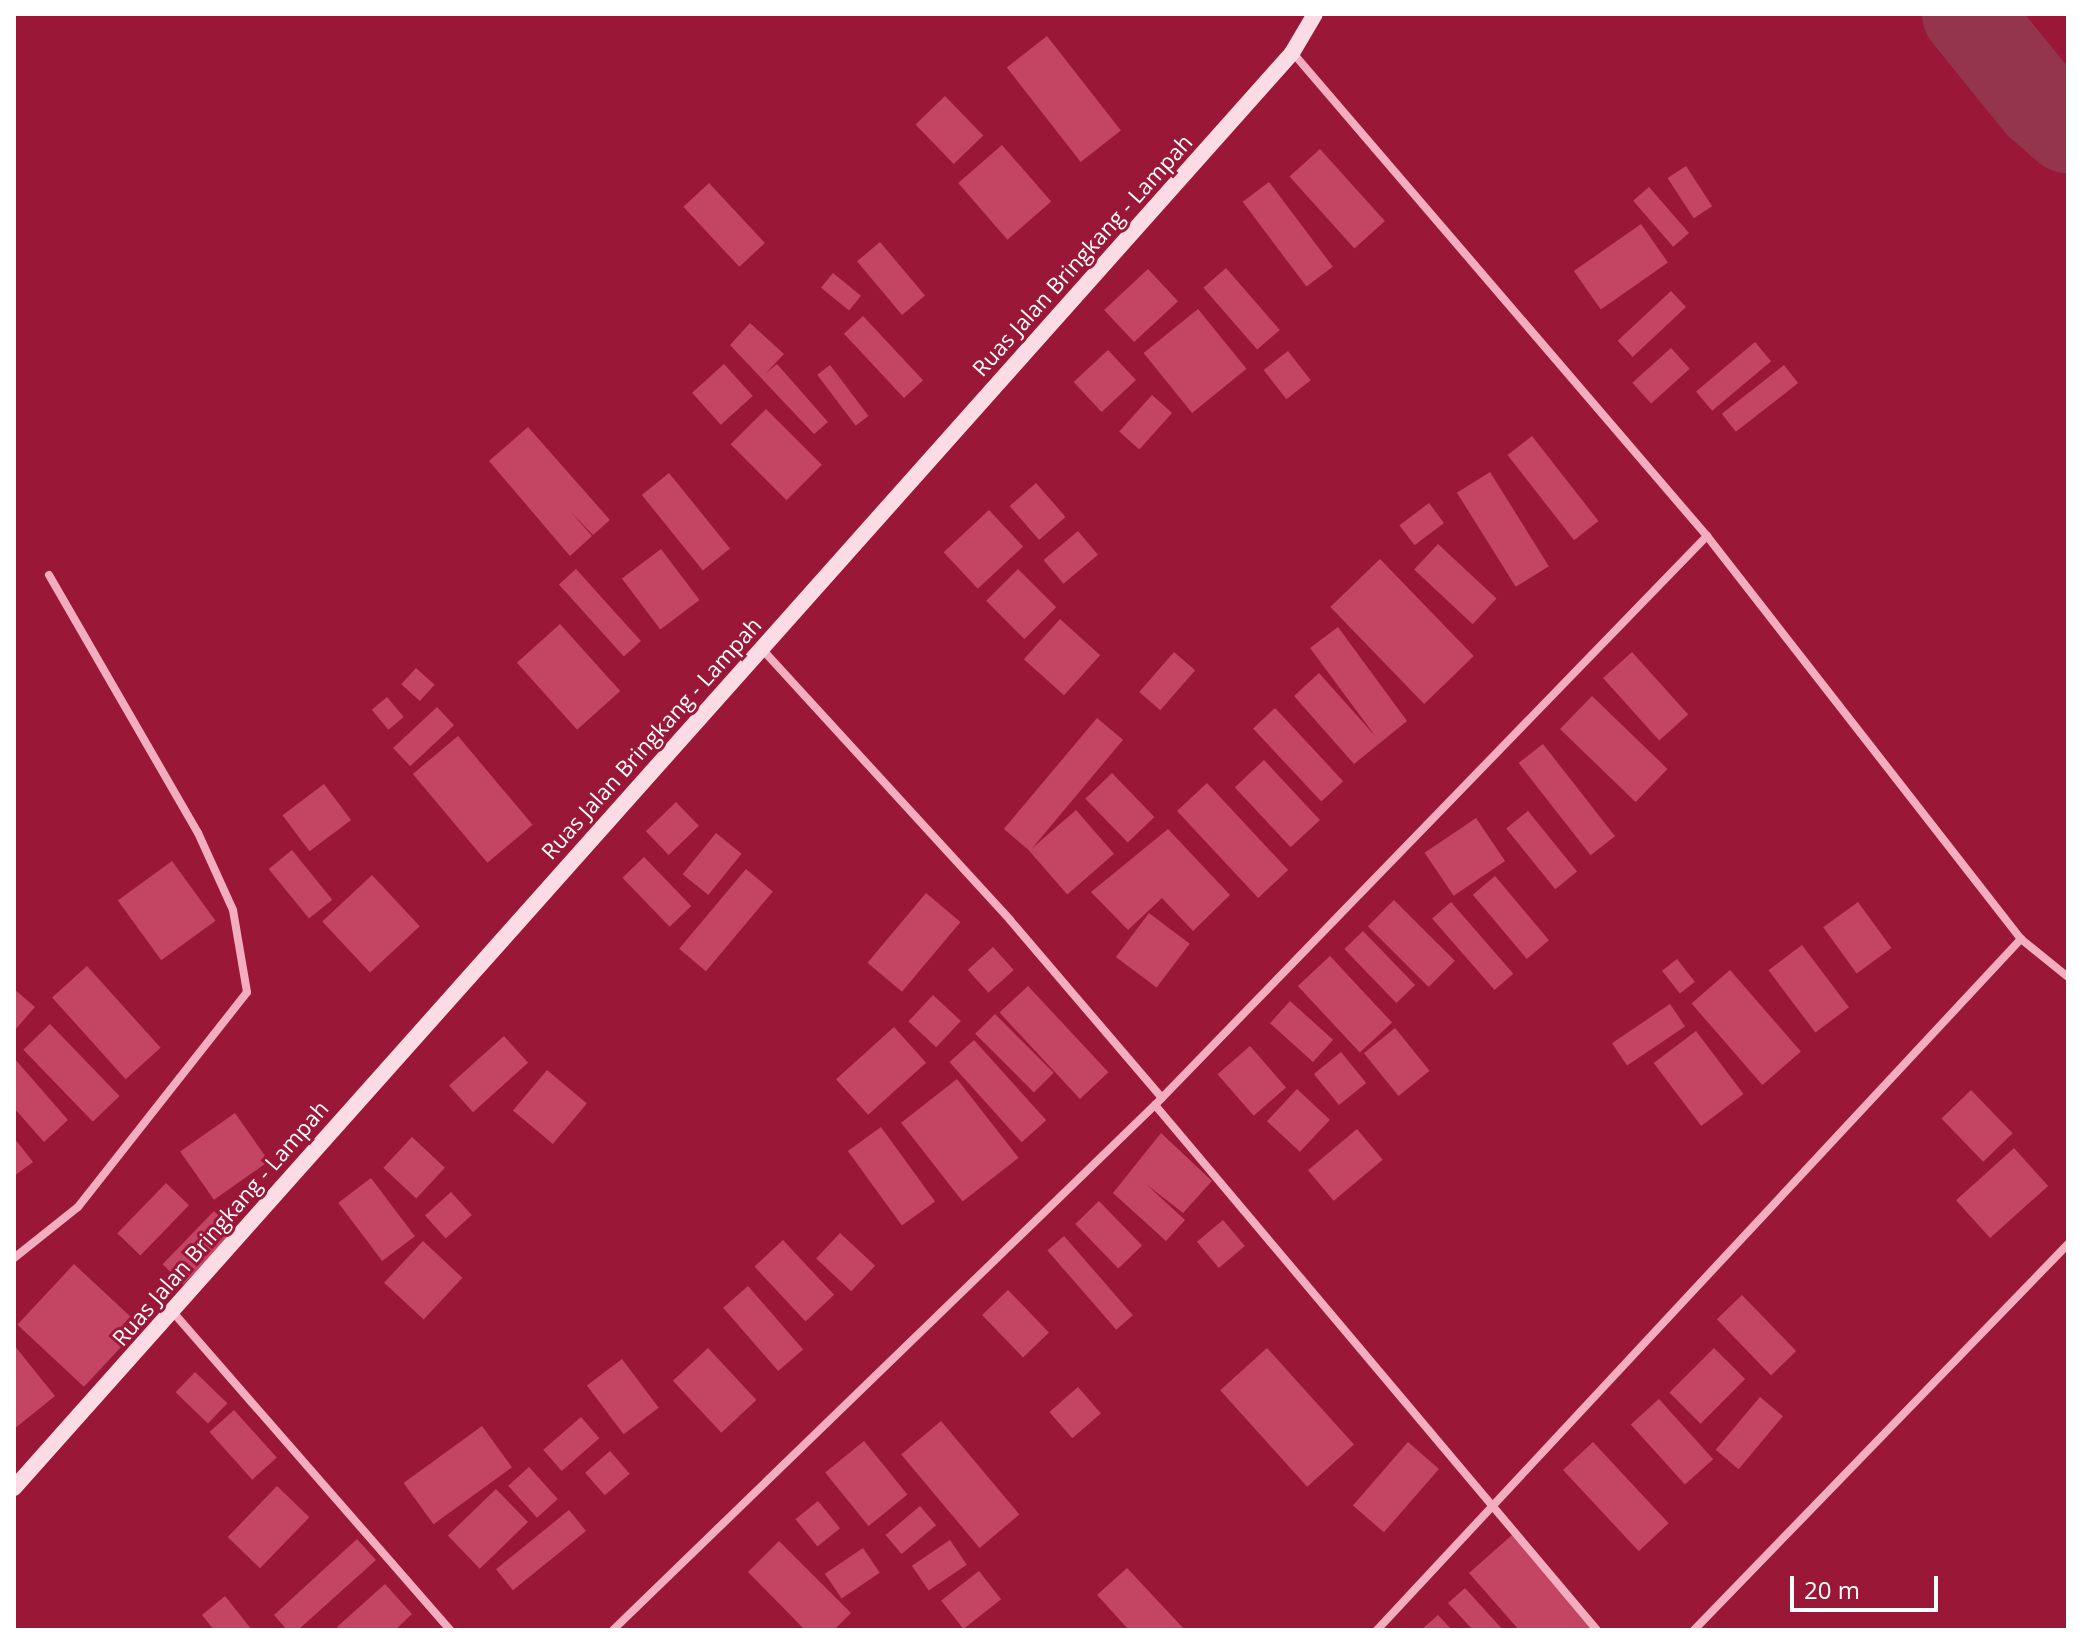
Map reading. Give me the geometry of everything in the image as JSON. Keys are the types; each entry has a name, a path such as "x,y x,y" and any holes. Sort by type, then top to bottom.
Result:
{"main road":[{"name":"Ruas Jalan Bringkang - Lampah","path":"14,1488 1292,53 1315,14"}],"street":[{"path":"1292,53 1707,536 2021,939 2068,977"},
{"path":"613,1630 1158,1102 1707,536"},
{"path":"14,1258 78,1207 247,992 233,910 198,833 49,575"},
{"path":"761,648 1010,920 1597,1630"},
{"path":"1377,1630 1492,1503 2021,939"},
{"path":"1694,1630 2068,1244"},
{"path":"172,1311 450,1630"}],"building":[{"path":"1047,36 1121,131 1081,162 1007,67"},
{"path":"945,96 983,136 954,164 916,124"},
{"path":"1002,145 1051,202 1007,240 958,183"},
{"path":"1320,149 1385,221 1354,249 1290,176"},
{"path":"1686,166 1712,206 1694,218 1668,178"},
{"path":"1269,182 1333,267 1306,287 1243,202"},
{"path":"709,183 765,243 739,267 683,207"},
{"path":"1649,187 1689,233 1673,247 1633,201"},
{"path":"1641,224 1668,263 1601,310 1574,271"},
{"path":"880,242 925,296 902,315 857,261"},
{"path":"1226,268 1280,330 1257,350 1203,288"},
{"path":"1148,269 1178,301 1134,342 1104,310"},
{"path":"833,273 861,296 849,310 821,288"},
{"path":"1671,291 1686,307 1633,357 1618,341"},
{"path":"1198,309 1246,369 1192,413 1144,353"},
{"path":"863,316 923,380 904,398 844,334"},
{"path":"750,323 784,354 766,373 777,364 828,422 814,434 730,345"},
{"path":"1755,342 1771,361 1712,411 1696,391"},
{"path":"1671,348 1690,369 1651,404 1632,383"},
{"path":"1108,350 1136,380 1102,412 1074,382"},
{"path":"1288,351 1311,380 1286,399 1264,370"},
{"path":"724,364 753,396 721,425 692,393"},
{"path":"830,365 869,416 856,426 817,375"},
{"path":"1784,365 1798,383 1736,432 1722,414"},
{"path":"1152,395 1172,413 1139,449 1119,431"},
{"path":"766,409 822,465 787,500 731,444"},
{"path":"528,427 610,520 593,535 570,511 592,536 570,556 489,461"},
{"path":"1532,436 1598,521 1574,540 1508,455"},
{"path":"1490,472 1549,566 1516,587 1457,493"},
{"path":"669,473 730,548 703,570 642,495"},
{"path":"1036,483 1066,517 1039,540 1010,506"},
{"path":"1429,503 1444,523 1414,545 1399,525"},
{"path":"989,510 1023,547 978,589 944,552"},
{"path":"1078,531 1098,555 1063,584 1044,560"},
{"path":"1438,544 1497,599 1473,624 1414,570"},
{"path":"661,549 700,600 660,630 622,578"},
{"path":"1380,559 1474,656 1424,704 1330,607"},
{"path":"576,569 641,641 624,656 559,584"},
{"path":"1018,569 1056,607 1024,639 986,601"},
{"path":"1060,619 1100,655 1064,695 1024,659"},
{"path":"560,624 620,691 577,730 517,663"},
{"path":"1338,627 1407,721 1354,764 1294,696 1319,673 1376,737 1310,648"},
{"path":"1174,652 1195,670 1160,710 1139,692"},
{"path":"1632,652 1688,714 1659,741 1603,678"},
{"path":"416,668 435,685 420,701 401,684"},
{"path":"1592,696 1668,769 1636,802 1560,729"},
{"path":"387,697 404,717 388,730 372,710"},
{"path":"437,707 454,725 410,766 393,748"},
{"path":"1275,708 1343,781 1321,802 1253,728"},
{"path":"1097,718 1123,740 1030,851 1004,829"},
{"path":"458,736 533,825 487,863 413,774"},
{"path":"1543,744 1615,836 1591,855 1519,763"},
{"path":"1264,760 1320,820 1291,847 1235,787"},
{"path":"1112,773 1154,817 1128,843 1085,799"},
{"path":"1207,783 1288,870 1258,898 1177,811"},
{"path":"324,784 351,820 310,851 282,815"},
{"path":"676,802 699,826 669,855 646,831"},
{"path":"1076,810 1114,854 1067,894 1029,851"},
{"path":"1528,811 1577,872 1555,889 1506,829"},
{"path":"1476,818 1505,861 1454,896 1425,853"},
{"path":"1168,829 1230,895 1193,931 1162,898 1128,930 1091,892"},
{"path":"716,833 742,854 708,895 683,874"},
{"path":"292,850 332,900 309,919 269,869"},
{"path":"644,857 691,906 670,927 622,878"},
{"path":"172,861 215,921 161,960 118,900"},
{"path":"746,869 773,891 706,971 679,949"},
{"path":"372,875 420,926 370,973 322,921"},
{"path":"1495,876 1549,940 1527,959 1473,895"},
{"path":"926,893 960,922 902,992 868,963"},
{"path":"1394,900 1455,961 1429,987 1368,926"},
{"path":"1451,902 1513,974 1494,990 1432,918"},
{"path":"1858,902 1892,948 1857,973 1823,927"},
{"path":"1149,913 1190,944 1157,988 1116,957"},
{"path":"1363,931 1415,985 1396,1003 1344,949"},
{"path":"1802,945 1849,1007 1815,1033 1768,970"},
{"path":"993,947 1014,970 988,993 968,970"},
{"path":"1330,956 1392,1023 1360,1053 1298,986"},
{"path":"1677,959 1695,982 1680,994 1662,971"},
{"path":"87,966 161,1048 126,1079 52,997"},
{"path":"1730,970 1801,1052 1762,1085 1692,1003"},
{"path":"1028,986 1108,1072 1080,1099 999,1013"},
{"path":"14,989 35,1007 14,1031"},
{"path":"933,995 961,1021 936,1047 908,1021"},
{"path":"1290,1001 1333,1040 1313,1062 1270,1023"},
{"path":"1670,1004 1685,1026 1627,1066 1612,1043"},
{"path":"995,1014 1054,1073 1034,1092 975,1034"},
{"path":"50,1024 119,1096 93,1122 23,1050"},
{"path":"894,1027 926,1063 868,1115 836,1079"},
{"path":"1395,1028 1430,1071 1399,1096 1364,1053"},
{"path":"1696,1031 1744,1094 1701,1126 1654,1063"},
{"path":"504,1036 528,1063 473,1112 449,1086"},
{"path":"974,1040 1046,1120 1022,1142 949,1062"},
{"path":"1250,1046 1286,1088 1254,1116 1218,1074"},
{"path":"1341,1052 1366,1083 1339,1105 1314,1074"},
{"path":"14,1058 68,1120 44,1142 14,1108"},
{"path":"547,1070 587,1103 553,1144 513,1111"},
{"path":"957,1079 1019,1158 963,1202 901,1123"},
{"path":"1297,1089 1330,1120 1300,1152 1267,1121"},
{"path":"1971,1090 2013,1133 1983,1162 1942,1118"},
{"path":"235,1113 269,1161 214,1200 180,1151"},
{"path":"881,1127 935,1201 902,1226 848,1151"},
{"path":"1357,1129 1383,1160 1334,1201 1308,1170"},
{"path":"1161,1133 1212,1181 1183,1213 1146,1184 1185,1220 1166,1241 1113,1193"},
{"path":"412,1137 445,1168 416,1198 383,1168"},
{"path":"14,1138 33,1162 14,1176"},
{"path":"2014,1148 2048,1186 1990,1238 1956,1200"},
{"path":"371,1178 415,1236 382,1261 338,1203"},
{"path":"166,1183 189,1205 140,1256 117,1233"},
{"path":"451,1192 472,1215 446,1238 425,1215"},
{"path":"1099,1201 1142,1246 1118,1269 1075,1224"},
{"path":"214,1211 235,1231 183,1284 163,1264"},
{"path":"1223,1220 1245,1246 1219,1268 1197,1242"},
{"path":"840,1233 875,1266 851,1291 816,1259"},
{"path":"1064,1236 1133,1315 1116,1330 1047,1250"},
{"path":"783,1240 834,1295 806,1321 754,1267"},
{"path":"423,1241 462,1278 424,1320 384,1283"},
{"path":"74,1264 141,1326 84,1387 17,1325"},
{"path":"748,1286 803,1349 778,1371 723,1308"},
{"path":"1008,1290 1049,1332 1023,1357 982,1315"},
{"path":"1742,1295 1796,1351 1771,1375 1717,1319"},
{"path":"14,1345 55,1396 14,1429"},
{"path":"708,1348 756,1400 721,1433 673,1381"},
{"path":"1267,1348 1354,1445 1307,1487 1220,1390"},
{"path":"1714,1348 1745,1379 1701,1424 1669,1393"},
{"path":"622,1359 659,1408 624,1434 587,1385"},
{"path":"195,1372 227,1403 208,1423 176,1392"},
{"path":"1078,1387 1101,1413 1072,1438 1049,1412"},
{"path":"1760,1397 1783,1416 1739,1469 1716,1450"},
{"path":"1659,1399 1713,1459 1685,1485 1631,1424"},
{"path":"234,1410 277,1458 252,1480 209,1432"},
{"path":"581,1417 599,1438 562,1471 543,1450"},
{"path":"941,1421 1019,1514 980,1548 901,1454"},
{"path":"482,1426 512,1467 434,1524 404,1483"},
{"path":"864,1441 907,1495 869,1526 825,1472"},
{"path":"1408,1442 1439,1469 1384,1532 1353,1505"},
{"path":"1593,1442 1669,1523 1639,1551 1563,1470"},
{"path":"610,1451 630,1474 605,1495 585,1473"},
{"path":"529,1467 558,1499 537,1518 508,1486"},
{"path":"277,1486 309,1517 260,1568 228,1537"},
{"path":"496,1489 528,1522 480,1569 448,1536"},
{"path":"818,1501 840,1528 817,1546 795,1519"},
{"path":"920,1506 936,1525 902,1554 886,1535"},
{"path":"569,1510 586,1531 513,1590 496,1569"},
{"path":"1512,1535 1592,1626 1588,1630 1519,1630 1469,1573"},
{"path":"357,1539 376,1560 298,1630 287,1630 274,1615"},
{"path":"950,1540 967,1565 929,1591 912,1566"},
{"path":"779,1541 851,1613 834,1630 805,1630 748,1572"},
{"path":"863,1548 880,1573 842,1599 825,1574"},
{"path":"1127,1568 1185,1630 1129,1630 1097,1595"},
{"path":"979,1571 1001,1599 963,1629 941,1601"},
{"path":"385,1584 412,1614 395,1630 340,1630 337,1627"},
{"path":"1465,1588 1503,1630 1473,1630 1448,1603"},
{"path":"225,1596 252,1630 214,1630 202,1615"},
{"path":"1438,1615 1452,1630 1421,1630"}],"waterway":[{"path":"1967,14 2040,104 2068,128"}]}
